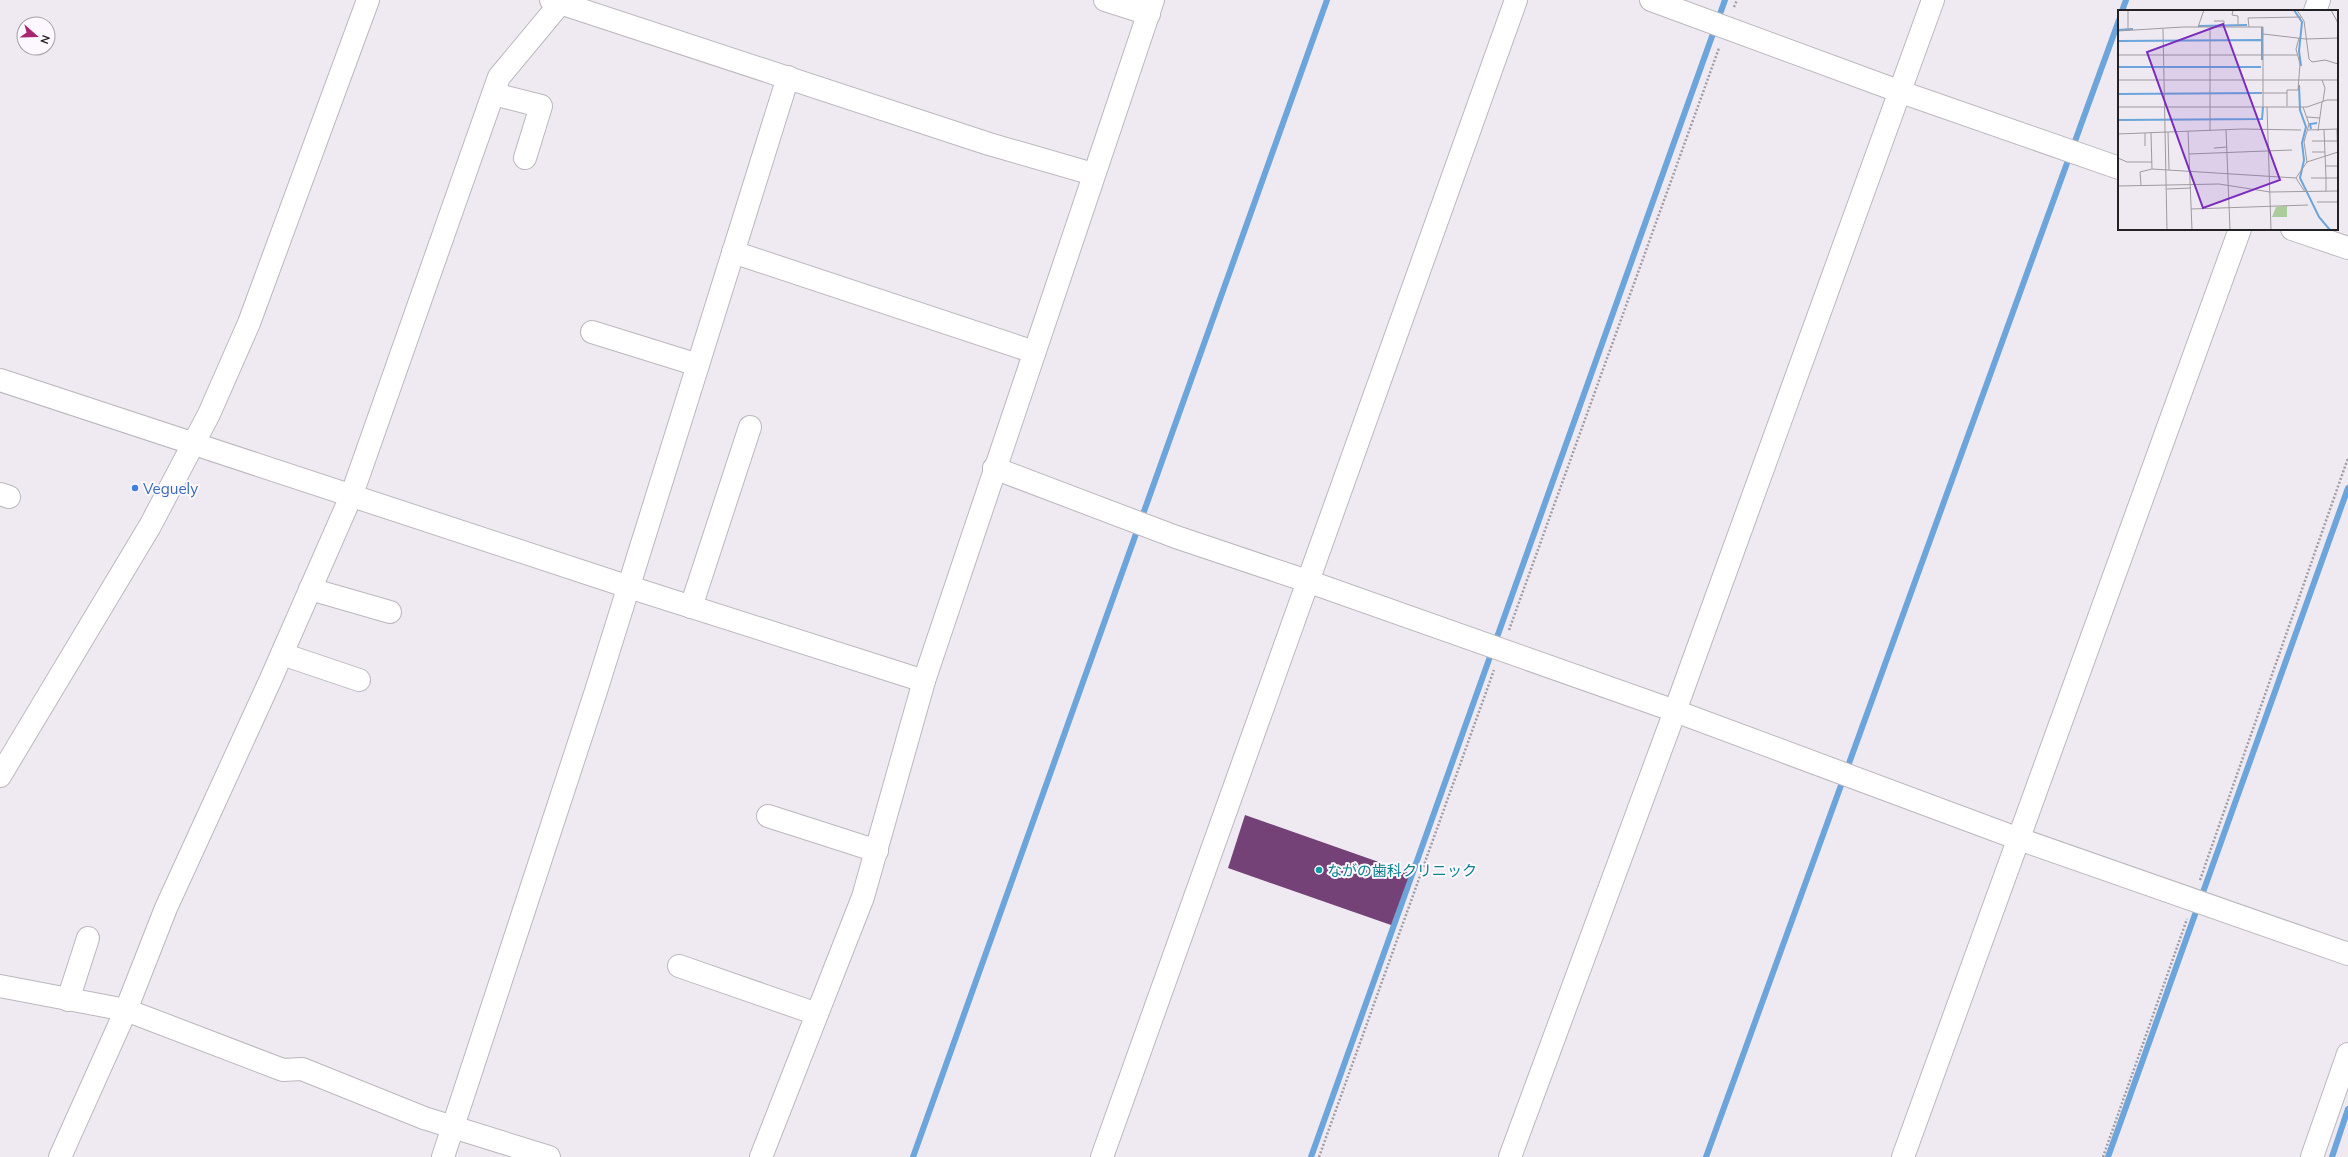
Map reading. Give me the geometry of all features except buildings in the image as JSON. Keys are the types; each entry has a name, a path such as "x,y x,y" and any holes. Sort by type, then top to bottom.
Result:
{"street":[{"path":"0,776 150,526 209,414 249,323 368,0"},
{"path":"761,1157 862,898 877,851 924,681 1093,174 1151,7 1105,0"},
{"path":"1102,1157 1516,0"},
{"path":"1650,0 1901,92 2118,168"},
{"path":"1510,1157 1675,711 1901,92 1933,0"},
{"path":"2315,10 2319,0"},
{"path":"60,1157 126,1010 166,908 282,654 352,494 499,77 559,1 989,144 1093,174"},
{"path":"443,1157 629,587 788,77"},
{"path":"494,94 542,106 526,158"},
{"path":"1903,1157 2020,839 2240,230"},
{"path":"2295,230 2348,248"},
{"path":"733,252 1034,352"},
{"path":"592,332 698,365"},
{"path":"0,380 193,444 352,494 629,587 924,681"},
{"path":"691,607 750,427"},
{"path":"994,468 1176,537 1307,581 1675,711 2020,839 2348,954"},
{"path":"310,589 390,612"},
{"path":"282,654 359,680"},
{"path":"768,816 877,851"},
{"path":"68,1000 88,938"},
{"path":"679,966 817,1014"},
{"path":"0,986 126,1010 283,1070 302,1069 424,1118 549,1157"},
{"path":"2314,1156 2348,1054"}],"path":[{"path":"1731,15 1737,0"},
{"path":"1509,631 1720,45"},
{"path":"2198,886 2348,458"},
{"path":"1319,1157 1495,669"},
{"path":"2103,1157 2188,916"}],"waterway":[{"path":"913,1157 1327,0"},
{"path":"1311,1157 1725,0"},
{"path":"2122,10 2126,0"},
{"path":"1706,1157 2118,23"},
{"path":"2108,1157 2348,488"},
{"path":"2332,1157 2348,1109"}],"place":[{"name":"Veguely","path":"135,488"},
{"name":"ながの歯科クリニック","path":"1319,870"}]}
